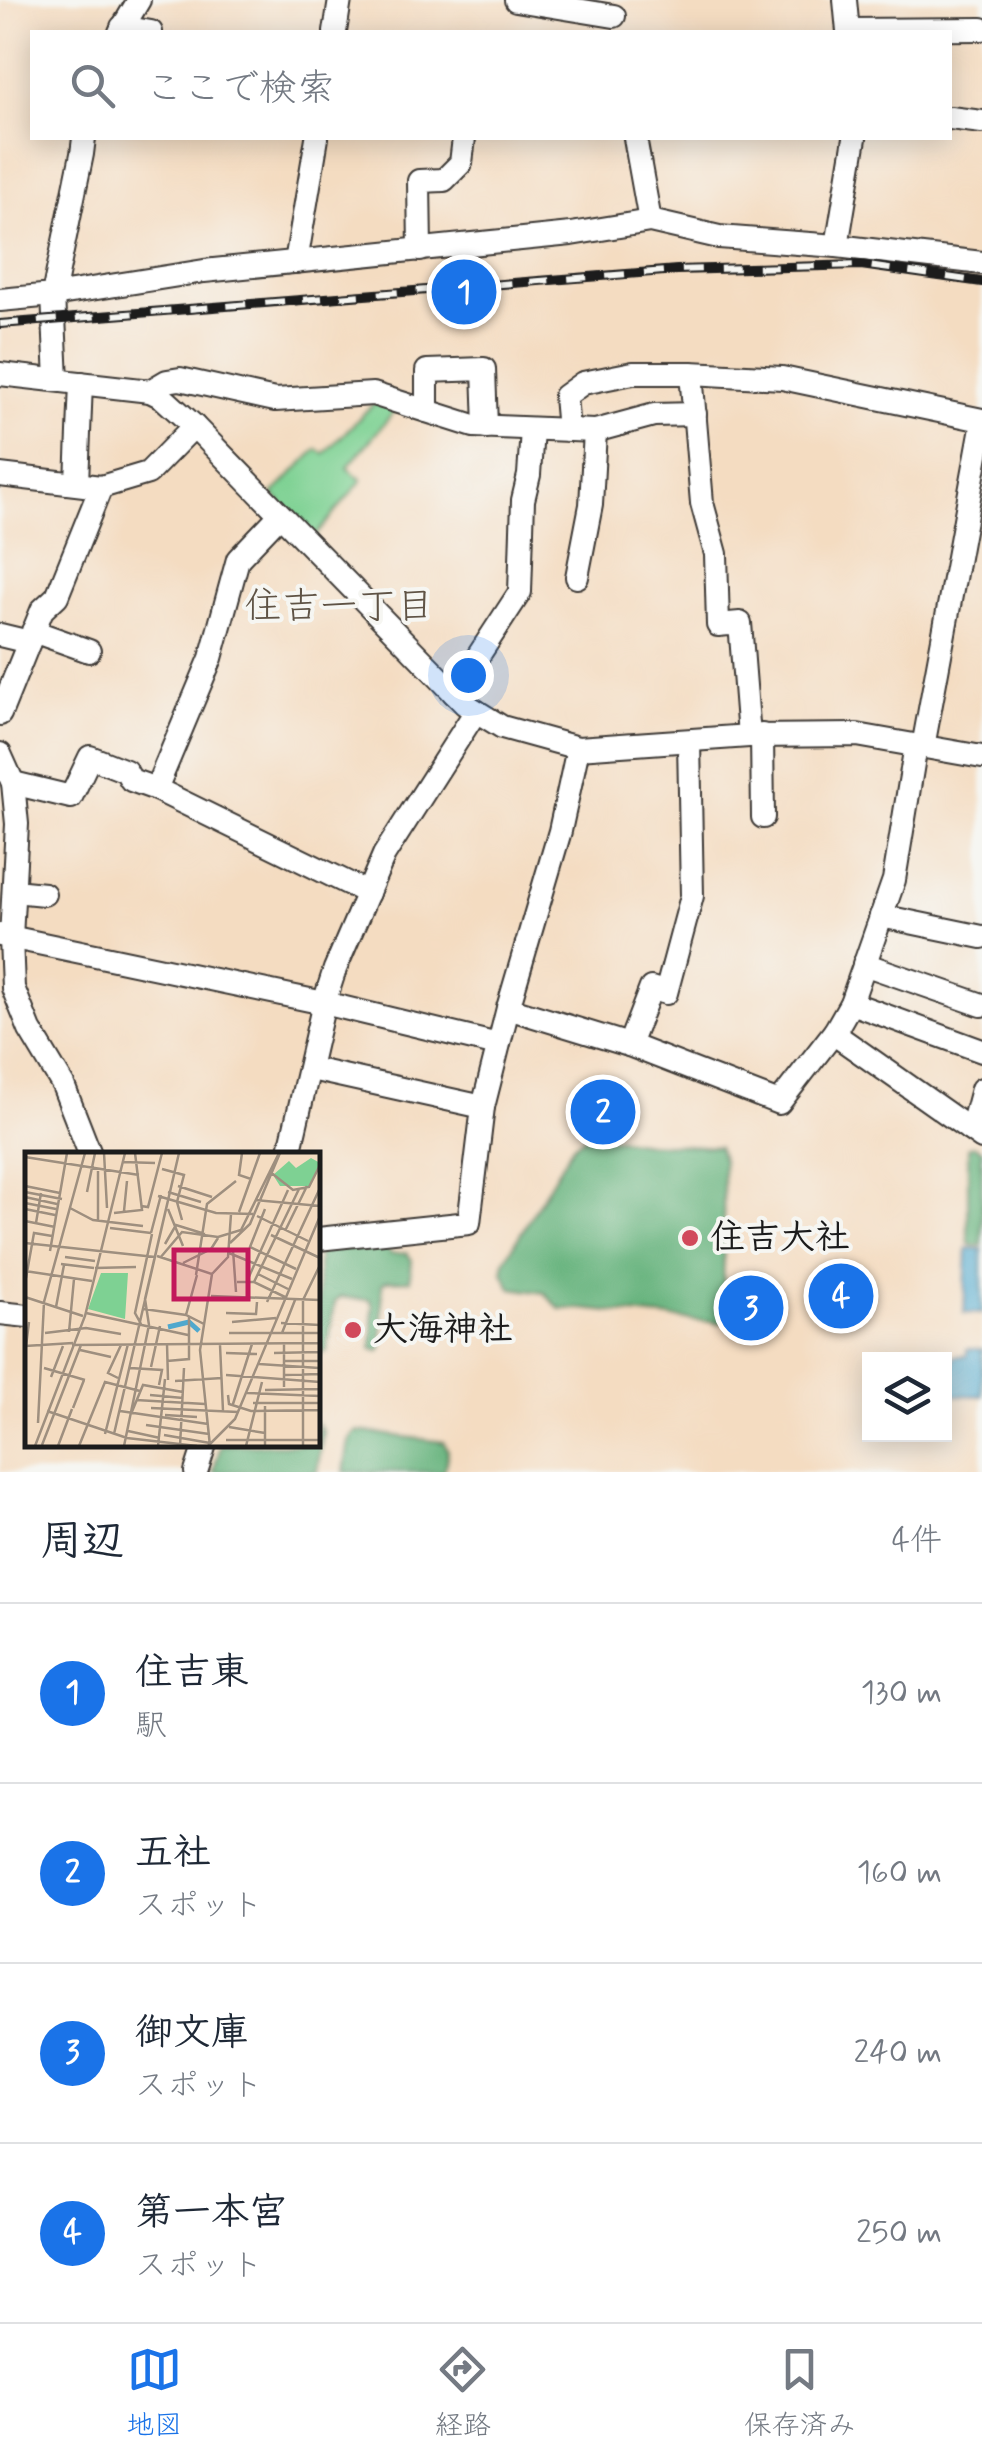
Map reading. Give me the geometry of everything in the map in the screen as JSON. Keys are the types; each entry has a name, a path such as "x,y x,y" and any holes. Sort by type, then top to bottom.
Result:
{"street":[{"path":"121,30 139,0"},
{"path":"335,30 340,0"},
{"path":"516,0 616,16"},
{"path":"845,0 848,30"},
{"path":"915,30 982,29"},
{"path":"952,118 982,122"},
{"path":"76,483 69,382 54,294 84,140"},
{"path":"296,262 317,140"},
{"path":"420,250 419,182 444,180 462,163 464,140"},
{"path":"635,140 650,221"},
{"path":"837,246 855,140"},
{"path":"0,300 204,272 571,234 650,221 718,237 982,263"},
{"path":"427,411 427,371 484,370 486,427"},
{"path":"508,1008 630,1045 779,1103 851,1003 894,880 980,451 982,424 782,378 633,373 583,383 565,396 568,430"},
{"path":"691,373 702,503 716,554 718,625 740,623 764,817"},
{"path":"0,374 150,390 162,397 454,692 502,727 578,748 756,736 856,736 982,757"},
{"path":"150,390 167,380 180,379 275,400 373,394 486,427 595,431 654,414 695,414"},
{"path":"0,475 102,487 148,473 194,426"},
{"path":"454,692 520,592 523,500 532,429"},
{"path":"577,577 591,505 595,431"},
{"path":"0,714 42,610 57,596 102,487"},
{"path":"156,789 210,658 238,559 280,515"},
{"path":"0,636 31,637 89,652"},
{"path":"290,1152 335,969 384,855 476,711"},
{"path":"630,1045 651,988 666,993 692,896 689,740"},
{"path":"320,1239 469,1223 483,1107 560,831 578,748"},
{"path":"0,754 13,783 18,824 14,891 5,936 13,988 30,1030 62,1085 89,1152"},
{"path":"13,783 71,797 90,757 368,893"},
{"path":"14,891 44,894"},
{"path":"881,916 982,937"},
{"path":"5,936 498,1044"},
{"path":"864,964 982,1004"},
{"path":"851,1003 982,1050"},
{"path":"834,1031 975,1133"},
{"path":"310,1069 483,1107"},
{"path":"975,1133 974,1119 982,1089"},
{"path":"0,1312 25,1316"},
{"path":"196,1472 204,1447"}],"green space":[{"path":"375,402 397,408 347,468 362,480 312,540 273,494 317,449 324,454"},
{"path":"584,1137 718,1147 723,1161 722,1323 560,1309 545,1293 511,1288 503,1272 505,1260 573,1145"},
{"path":"973,1145 982,1150 982,1245 968,1241 968,1147"},
{"path":"384,1245 391,1254 407,1253 412,1260 410,1280 382,1284 380,1351 372,1349 370,1300 340,1297 335,1302 327,1351 320,1354 320,1249"},
{"path":"320,1427 323,1431 317,1472 213,1472 220,1447 320,1447"},
{"path":"357,1431 444,1442 448,1451 444,1472 344,1472 349,1440"}],"water":[{"path":"967,1248 982,1249 982,1314 964,1313"},
{"path":"967,1349 982,1349 982,1396 953,1395 954,1356 967,1356"}],"railway":[{"path":"0,324 677,270 861,265 982,282"}],"place":[{"name":"住吉東","path":"464,292"},
{"name":"五社","path":"603,1112"},
{"name":"住吉大社","path":"690,1238"},
{"name":"第一本宮","path":"841,1296"},
{"name":"御文庫","path":"751,1308"},
{"name":"大海神社","path":"353,1330"}],"district":[{"name":"住吉一丁目","path":"339,607"}]}
